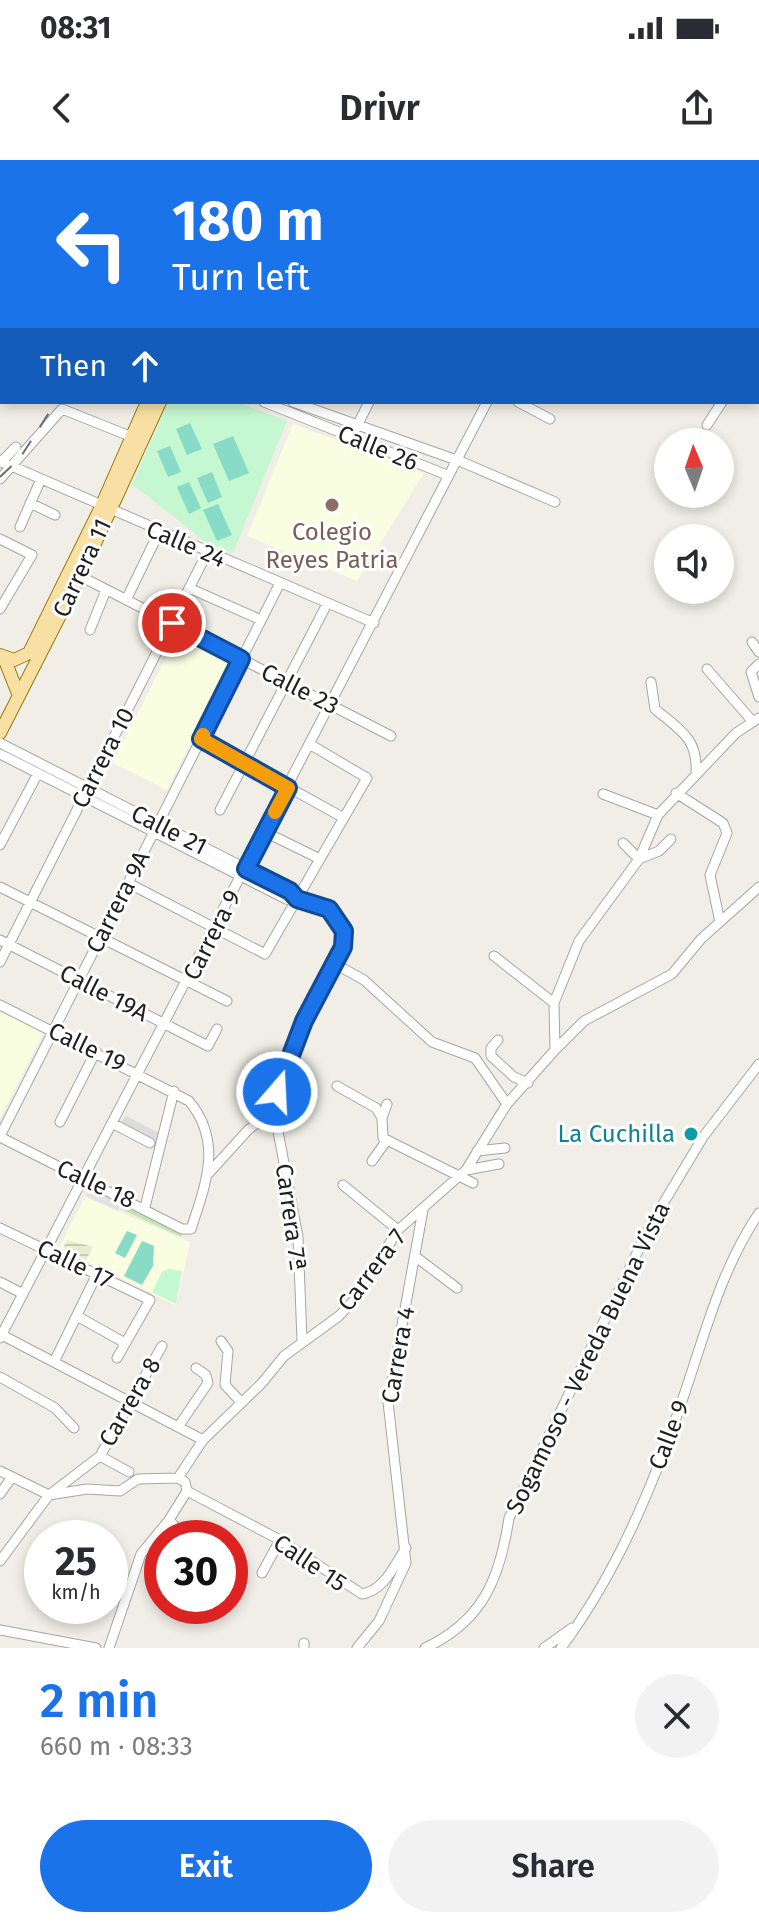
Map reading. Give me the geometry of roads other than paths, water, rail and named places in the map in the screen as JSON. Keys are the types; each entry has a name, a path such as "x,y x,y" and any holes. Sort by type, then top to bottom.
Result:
{"main road":[{"name":"Carrera 11","path":"0,733 80,576 146,404"},
{"name":"Carrera 11","path":"2,656 22,659 29,653 159,404"},
{"path":"2,656 19,696"}],"street":[{"name":"Calle 26","path":"269,404 447,475"},
{"name":"Calle 26","path":"298,404 456,460 555,502"},
{"path":"352,437 368,404"},
{"name":"Carrera 9","path":"1,1336 166,1025 486,404"},
{"path":"522,404 550,419"},
{"path":"707,425 719,404"},
{"path":"0,479 62,409 132,437"},
{"path":"0,462 16,447"},
{"name":"Calle 24","path":"0,462 374,623"},
{"path":"20,527 41,479"},
{"path":"30,503 55,515"},
{"path":"126,600 159,532"},
{"path":"0,539 32,555 0,609"},
{"name":"Carrera 10","path":"0,962 4,942 29,902 207,553"},
{"name":"Calle 23","path":"80,576 391,736"},
{"name":"Carrera 9A","path":"0,1136 280,583"},
{"path":"189,588 261,620"},
{"path":"90,630 106,590"},
{"path":"220,810 327,604"},
{"path":"752,642 759,652"},
{"path":"759,664 751,672 750,679 759,697"},
{"path":"555,1050 554,1003 579,941 639,859 658,815 736,733 756,720 707,669"},
{"path":"651,682 655,709 672,721 697,753 696,773"},
{"path":"201,739 344,818"},
{"name":"Calle 21","path":"0,743 85,792 244,873 290,891 297,899 329,909 341,922 345,938 335,964"},
{"path":"128,883 265,954 367,778 311,745"},
{"name":"Calle 21","path":"0,754 85,792"},
{"path":"0,845 38,773"},
{"path":"676,793 725,827 726,838 710,875 720,922"},
{"path":"603,794 658,815"},
{"path":"265,832 320,859"},
{"path":"639,859 659,851 671,839"},
{"path":"623,843 639,859"},
{"path":"0,887 227,1001"},
{"name":"Carrera 7","path":"178,1478 203,1440 302,1340 331,1322 356,1298 398,1230 463,1172 507,1104 555,1050 584,1021 672,974 720,922 759,887"},
{"name":"Calle 19A","path":"4,942 208,1046 217,1029"},
{"path":"494,956 554,1003"},
{"path":"335,964 364,980 432,1042 475,1058 507,1104"},
{"name":"Carrera 7ª","path":"302,1340 298,1237 274,1110 291,1050 335,964"},
{"name":"Calle 19","path":"0,1005 174,1091"},
{"path":"498,1040 491,1048 491,1056 514,1077 528,1083"},
{"path":"60,1122 96,1051"},
{"name":"Sogamoso - Vereda Buena Vista","path":"425,1648 448,1637 483,1603 503,1561 509,1518 651,1224 703,1137 759,1064"},
{"path":"337,1086 376,1108 382,1118 385,1139 372,1161"},
{"path":"145,1207 174,1091 189,1101 201,1116 210,1148 209,1173"},
{"path":"382,1118 387,1104"},
{"path":"209,1173 248,1130 274,1110"},
{"path":"112,1123 150,1143"},
{"name":"Calle 18","path":"0,1136 82,1179 145,1207 182,1229 191,1229 209,1173"},
{"path":"385,1139 463,1172 473,1183"},
{"path":"477,1151 505,1148"},
{"path":"463,1172 499,1164"},
{"path":"343,1185 398,1230"},
{"name":"Carrera 4","path":"357,1648 379,1621 406,1563 388,1402 423,1210"},
{"name":"Calle 9","path":"561,1648 581,1621 633,1528 682,1400 721,1281 759,1213"},
{"name":"Calle 17","path":"0,1228 150,1300 125,1343"},
{"path":"416,1257 457,1288"},
{"path":"55,1360 97,1274"},
{"path":"0,1282 23,1294"},
{"path":"77,1316 125,1343 117,1358"},
{"path":"1,1336 55,1360 203,1440"},
{"path":"221,1341 228,1351 225,1385 241,1402"},
{"name":"Carrera 8","path":"0,1561 49,1495 100,1456 162,1346"},
{"path":"178,1427 208,1383 206,1375 196,1368"},
{"path":"0,1377 55,1408 74,1428"},
{"path":"100,1456 129,1472"},
{"path":"0,1471 49,1495 87,1489 120,1491 138,1479 178,1478"},
{"path":"0,1494 12,1477"},
{"name":"Calle 15","path":"178,1478 185,1482 187,1491 280,1540 362,1594 373,1592 385,1580 406,1548"},
{"path":"169,1520 187,1491"},
{"path":"262,1573 280,1540"},
{"path":"109,1648 144,1550"},
{"path":"544,1648 581,1621"},
{"path":"0,1630 96,1648"}],"railway":[{"path":"0,477 20,458 55,404"}],"place":[{"name":"Colegio Reyes Patria","path":"332,505"},
{"name":"La Cuchilla","path":"691,1134"}]}
